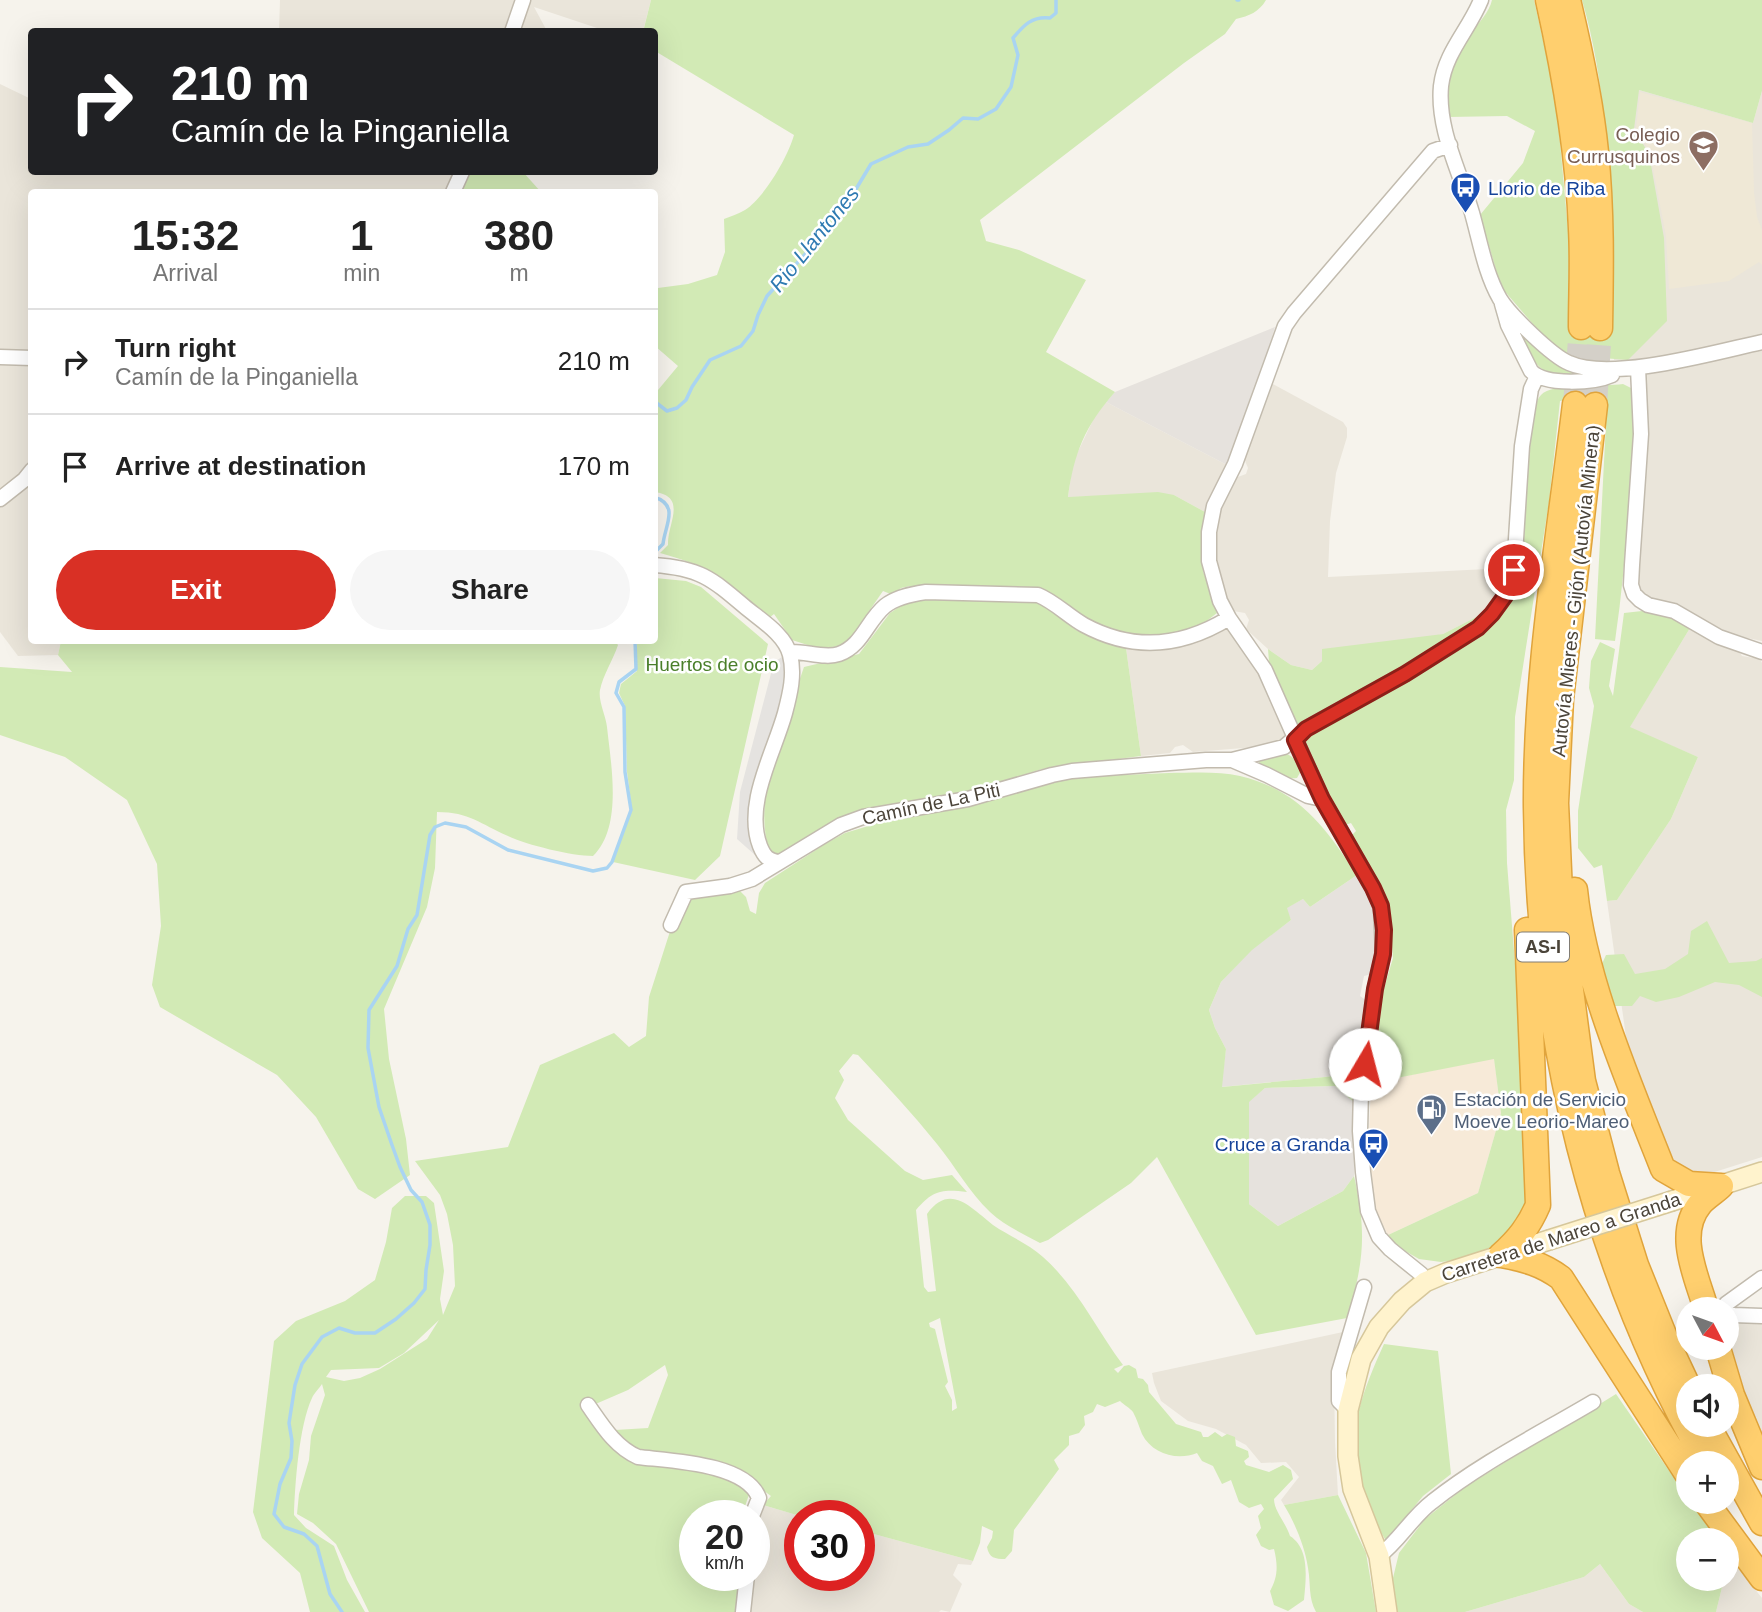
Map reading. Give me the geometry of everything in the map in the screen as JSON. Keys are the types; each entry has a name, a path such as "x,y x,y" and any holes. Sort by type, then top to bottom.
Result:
{"highway":[{"path":"1548,0 1565,72 1576,155 1590,327 1601,230 1596,150 1583,66 1568,0"},
{"name":"Autovía Mieres - Gijón (Autovía Minera)","path":"1585,404 1536,805 1540,916 1550,1004 1563,1081 1587,1177 1616,1273 1681,1420 1699,1451"},
{"path":"1551,698 1577,911 1599,995 1663,1169 1703,1297"},
{"path":"1551,698 1527,804 1526,916 1538,1205 1561,1278 1676,1457"},
{"name":"Autovía Mieres - Gijón (Autovía Minera)","path":"1551,698 1561,914 1583,1081 1607,1173 1636,1265 1682,1374"},
{"path":"1663,1169 1689,1184 1721,1186"},
{"path":"1688,1246 1690,1221 1700,1204 1721,1186"},
{"path":"1501,1255 1519,1240 1538,1205"},
{"path":"1501,1255 1546,1266 1561,1278"},
{"path":"1721,1360 1731,1395 1762,1467"},
{"path":"1714,1437 1762,1522"},
{"path":"1715,1514 1762,1578"},
{"path":"1735,1514 1762,1557"}],"street":[{"path":"513,28 523,0"},
{"path":"1481,0 1476,13 1450,52 1444,70 1441,106 1443,126 1508,325 1531,371 1543,380 1605,378 1632,368"},
{"path":"1425,1282 1421,1274 1379,1237 1368,1211 1360,1131 1361,1089 1375,989 1383,954 1381,906 1322,799 1265,670 1229,618 1214,584 1209,561 1209,532 1214,506 1235,464 1281,337 1294,313 1433,151 1450,145"},
{"path":"1500,299 1548,350 1570,364 1605,370 1632,368 1762,342"},
{"path":"0,357 28,358"},
{"path":"1632,368 1641,433 1631,585 1634,594 1648,605 1674,611 1719,637 1762,652"},
{"name":"Camín de La Piti","path":"668,918 686,892 730,886 752,879 841,825 863,817 968,799 1052,775 1192,761 1232,760 1284,747 1306,729 1405,674 1478,628 1505,596 1514,570 1522,446 1531,389 1537,376"},
{"path":"0,499 28,474"},
{"path":"658,565 681,567 714,581 772,629 790,652 793,667 791,686 779,731 766,763 757,804 759,844 765,857 779,862"},
{"path":"790,652 840,654 860,639 886,605 913,594 926,592 1038,596 1047,599 1087,626 1123,640 1141,643 1192,638 1229,618"},
{"name":"Camín de La Piti","path":"1232,760 1308,796 1322,799"},
{"name":"Carretera de Mareo a Granda","path":"1387,1612 1379,1556 1353,1489 1348,1456 1348,1410 1361,1359 1379,1327 1402,1301 1425,1282 1446,1273 1762,1172"},
{"path":"1736,1297 1762,1278"},
{"path":"1348,1410 1339,1401 1339,1372 1364,1287"},
{"path":"1740,1315 1762,1316"},
{"path":"1379,1556 1394,1545 1428,1504 1456,1484 1593,1402"},
{"path":"587,1405 611,1437 632,1454 720,1470 743,1480 755,1489 758,1500"},
{"path":"743,1612 745,1591"}],"shaded area":[{"path":"280,0 651,0 644,28 597,28 534,7 545,28 279,28"},
{"path":"0,84 28,98 28,175 467,175 461,189 28,189 28,644 60,644 58,655 18,656 0,632"},
{"path":"1639,90 1753,123 1762,91 1762,337 1638,361 1614,360 1603,99"},
{"name":"Colegio Currusquinos","path":"1640,92 1752,123 1754,192 1757,217 1762,230 1762,265 1759,262 1729,281 1669,289 1666,236 1650,153 1636,128"},
{"path":"1275,327 1254,398 1227,465 1106,402 1115,392"},
{"path":"1762,346 1762,641 1733,635 1673,603 1645,596 1638,585 1646,435 1645,375"},
{"path":"1271,383 1343,422 1347,428 1347,437 1336,473 1330,521 1328,577 1507,568 1496,573 1495,584 1502,591 1492,609 1443,634 1322,661 1312,670 1291,665 1246,629 1249,620 1245,613 1233,611 1229,606 1217,574 1215,530 1222,504 1235,478 1246,474 1248,468 1243,456"},
{"path":"1106,402 1227,465 1225,476 1207,503 1205,512 1174,495 1068,497 1073,462 1094,418"},
{"path":"1227,626 1252,660 1288,732 1280,745 1193,752 1183,745 1175,747 1170,753 1141,756 1126,648 1130,644"},
{"path":"1690,628 1738,650 1742,656 1760,659 1762,663 1762,1157 1702,1176 1680,1168 1667,1151 1627,1044 1607,901 1617,900 1671,819 1698,757 1629,728"},
{"name":"Huertos de ocio","path":"790,652 779,715 752,804 755,855 737,839 740,792 774,662"},
{"path":"1357,875 1375,907 1379,958 1376,973 1364,976 1360,996 1370,1003 1356,1074 1221,1087 1226,1049 1209,1010 1221,982 1251,950 1291,920 1286,908 1303,899 1310,907"},
{"name":"Estación de Servicio Moeve Leorio-Mareo","path":"1494,1058 1501,1113 1478,1193 1388,1235 1376,1212 1368,1161 1371,1083"},
{"path":"1335,1086 1355,1103 1354,1176 1343,1191 1278,1226 1249,1204 1249,1101 1265,1088"},
{"path":"1762,1321 1762,1439 1735,1360 1740,1360 1740,1322"},
{"path":"1343,1332 1334,1377 1338,1495 1284,1505 1281,1500 1299,1477 1286,1462 1261,1463 1246,1445 1216,1429 1188,1421 1161,1401 1154,1383 1152,1373"},
{"path":"770,1507 784,1511 784,1591 875,1591 875,1534 973,1561 971,1565 958,1564 953,1575 962,1584 950,1612 745,1612 748,1591 770,1591"},
{"path":"1600,1564 1629,1604 1643,1612 1465,1612 1584,1577"},
{"path":"1739,1569 1762,1598 1762,1612 1716,1612 1721,1591 1739,1591"}],"green space":[{"path":"651,0 1266,0 1253,13 1236,19 1225,34 980,220 986,241 1019,250 1086,280 1046,352 1115,392 1082,441 1068,497 1158,492 1174,495 1205,512 1203,571 1217,613 1204,623 1169,636 1141,635 1107,630 1038,590 1017,587 910,586 901,588 893,595 883,591 845,646 817,648 792,640 774,614 769,618 743,595 707,570 660,553 668,545 674,512 671,499 658,493 658,390 678,366 658,349 658,288 688,284 717,275 725,252 724,219 745,210 760,196 781,165 794,135 658,53 658,28 644,28"},
{"path":"1492,0 1534,0 1556,98 1569,241 1570,325 1610,330 1613,326 1604,121 1592,40 1582,0 1762,0 1762,91 1753,123 1639,90 1634,129 1649,154 1664,238 1667,321 1628,360 1563,355 1501,287 1480,215 1523,163 1535,131 1507,116 1448,117 1449,83 1454,62"},
{"path":"467,175 526,175 538,189 461,189"},
{"path":"1511,318 1587,374 1570,377 1546,372 1530,355"},
{"path":"1623,384 1631,388 1633,433 1626,540 1615,641 1595,639 1607,403 1578,398 1560,401 1549,502 1515,717 1514,780 1506,810 1507,863 1522,1051 1530,1202 1500,1243 1484,1253 1441,1262 1419,1259 1398,1247 1388,1235 1478,1193 1501,1113 1494,1059 1371,1083 1382,995 1393,958 1388,903 1351,836 1356,831 1351,823 1345,825 1303,742 1309,734 1489,626 1517,581 1532,421 1539,398 1556,388"},
{"name":"Huertos de ocio","path":"658,578 686,581 701,587 768,644 720,856 695,880 613,862 632,810 627,772 625,706 619,693 621,684 637,671 637,644 658,644"},
{"path":"913,598 1028,600 1045,606 1076,630 1126,648 1141,756 1042,769 967,793 868,808 830,823 779,855 770,852 765,831 764,808 767,783 780,734 804,667 859,654 890,613"},
{"path":"1492,609 1436,649 1300,725 1294,721 1269,662 1268,649 1291,665 1312,670 1322,661 1322,649 1443,634"},
{"path":"1642,611 1672,618 1690,628 1630,727 1698,757 1671,819 1617,900 1607,901 1602,865 1594,868 1578,848 1578,811 1594,706 1589,688 1591,661 1600,642 1615,649 1609,686 1613,696 1624,613"},
{"path":"60,644 618,645 600,690 611,759 612,812 602,844 593,856 538,846 508,836 467,816 437,812 435,868 427,907 384,1009 389,1059 406,1139 410,1175 375,1199 358,1189 316,1117 277,1075 160,1007 152,985 161,926 157,864 127,800 65,757 0,735 0,667 72,672 58,655"},
{"path":"1283,753 1292,757 1298,765 1301,771 1297,778 1276,775 1259,763 1260,759"},
{"path":"1169,773 1232,774 1261,782 1295,801 1334,841 1357,875 1310,907 1303,899 1287,908 1291,920 1252,950 1221,982 1209,1010 1226,1049 1222,1087 1356,1074 1355,1103 1335,1086 1265,1088 1249,1102 1249,1204 1278,1226 1343,1191 1354,1176 1361,1214 1362,1247 1347,1318 1256,1335 1157,1157 1131,1183 1040,1243 1001,1221 982,1204 928,1132 858,1055 853,1054 839,1071 844,1080 835,1098 848,1120 905,1171 923,1180 952,1175 967,1192 939,1192 916,1210 924,1287 928,1292 936,1291 927,1214 944,1200 960,1201 1032,1248 1055,1269 1076,1295 1123,1365 1114,1369 1118,1373 1124,1366 1129,1365 1136,1369 1138,1378 1148,1385 1149,1392 1176,1424 1201,1432 1203,1437 1215,1432 1222,1437 1227,1434 1235,1437 1236,1446 1248,1451 1249,1457 1244,1461 1246,1465 1269,1472 1283,1465 1291,1470 1293,1479 1274,1499 1290,1536 1301,1548 1304,1556 1304,1600 1288,1611 1274,1605 1270,1591 1277,1571 1274,1549 1261,1546 1256,1535 1261,1528 1258,1516 1264,1509 1261,1504 1249,1508 1239,1502 1231,1480 1222,1484 1213,1466 1202,1461 1197,1453 1173,1456 1152,1447 1142,1434 1133,1412 1120,1401 1105,1407 1097,1404 1093,1412 1084,1416 1085,1425 1079,1433 1069,1436 1069,1445 1054,1460 1059,1469 1014,1530 1012,1551 1005,1559 989,1554 987,1547 993,1531 982,1526 980,1543 973,1561 875,1534 875,1500 784,1500 784,1511 770,1507 770,1500 767,1500 771,1496 753,1483 747,1500 679,1500 679,1591 738,1591 736,1612 369,1612 336,1544 313,1523 297,1514 299,1494 309,1460 311,1436 325,1395 322,1384 312,1398 304,1424 294,1515 306,1528 334,1546 347,1580 365,1612 310,1612 300,1573 262,1538 253,1512 274,1341 296,1321 345,1301 375,1280 392,1208 405,1196 426,1196 434,1203 444,1271 440,1299 443,1315 455,1286 453,1245 440,1195 415,1161 508,1147 540,1065 614,1033 629,1047 646,1036 649,997 673,922 685,902 699,894 740,891 746,897 750,911 756,914 759,893 765,883 845,833 895,818 968,803 974,805 1075,777","holes":["940,1318 957,1408 952,1411 952,1400 945,1386 948,1382 935,1329 930,1327 929,1323","439,1320 427,1339 380,1369 360,1378 344,1381 326,1377 331,1370 379,1368 404,1353","665,1365 668,1375 648,1428 615,1430 584,1409 628,1390"]},
{"path":"1707,921 1729,963 1762,958 1762,997 1739,985 1715,982 1679,997 1656,1002 1640,996 1632,1006 1612,1006 1601,966 1606,955 1624,954 1635,974 1665,969 1688,954 1691,931"},
{"path":"1384,1344 1438,1351 1451,1474 1423,1496 1386,1541 1365,1495 1356,1443 1359,1410"},
{"path":"1616,1394 1676,1481 1676,1514 1699,1514 1709,1528 1676,1528 1676,1591 1721,1591 1716,1612 1643,1612 1629,1604 1600,1564 1584,1577 1465,1612 1396,1612 1392,1582 1399,1553 1425,1519 1465,1487"},
{"path":"1338,1495 1366,1553 1376,1612 1316,1612 1313,1606 1305,1552 1284,1505"}],"waterway":[{"name":"Rio Llantones","path":"658,404 667,411 677,408 686,400 710,360 741,346 753,331 767,296 819,239 824,224 832,213 844,209 871,164 908,147 928,144 963,118 978,119 996,109 1011,87 1018,55 1013,38 1029,22 1038,18 1050,18 1056,13 1056,0"},
{"name":"Rio Llantones","path":"658,499 667,505 669,510 663,544 658,549"},
{"name":"Rio Llantones","path":"342,1612 330,1594 317,1546 304,1534 284,1527 274,1514 280,1484 291,1458 289,1423 295,1385 302,1364 322,1337 339,1328 355,1333 375,1333 396,1319 425,1289 430,1225 422,1202 411,1190 400,1167 379,1107 368,1048 369,1010 397,966 408,929 417,915 430,835 435,827 445,823 466,827 508,850 593,871 607,868 612,862 631,810 625,772 624,707 616,693 619,682 636,669 635,644"}],"tunnel":[{"path":"1575,404 1581,327"},
{"path":"1595,405 1600,328"}],"place":[{"name":"Colegio Currusquinos","path":"1703,172"},
{"name":"Llorio de Riba","path":"1465,215"},
{"name":"Estación de Servicio Moeve Leorio-Mareo","path":"1431,1137"},
{"name":"Cruce a Granda","path":"1373,1171"}],"route":[{"path":"1365,1064 1375,989 1383,954 1381,906 1340,834 1295,740 1306,729 1405,674 1478,628 1505,596 1514,570"}]}
